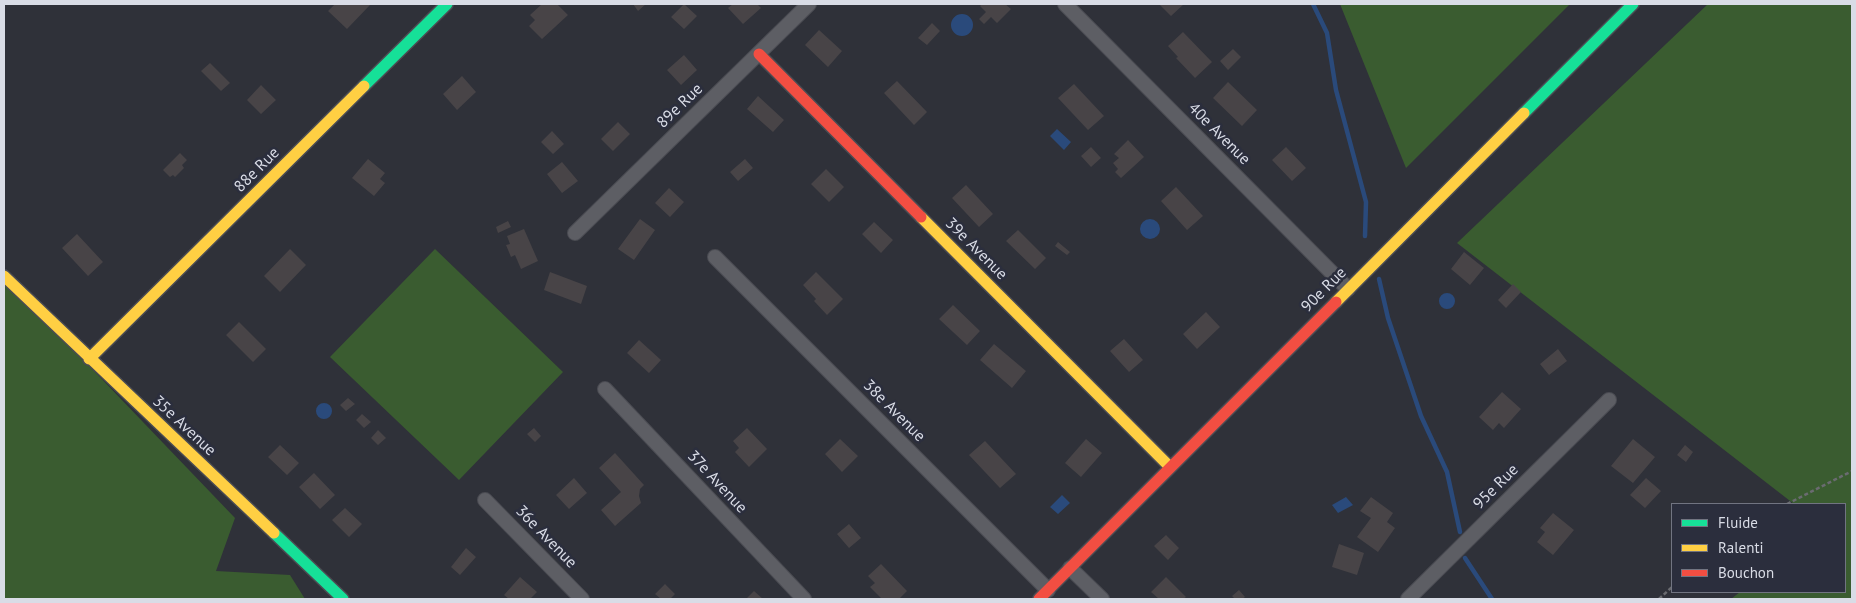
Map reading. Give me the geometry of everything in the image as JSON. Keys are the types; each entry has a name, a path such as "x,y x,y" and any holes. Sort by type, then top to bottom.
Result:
{"street":[{"name":"88e Rue","path":"89,358 447,4"},
{"name":"89e Rue","path":"575,233 809,4"},
{"name":"40e Avenue","path":"1065,4 1348,289"},
{"name":"90e Rue","path":"1044,595 1633,4"},
{"name":"39e Avenue","path":"759,54 1170,467"},
{"name":"38e Avenue","path":"715,257 1044,595"},
{"name":"35e Avenue","path":"4,276 342,599"},
{"name":"37e Avenue","path":"605,389 804,599"},
{"name":"95e Rue","path":"1408,599 1609,400"},
{"name":"36e Avenue","path":"485,500 582,599"},
{"path":"1070,568 1102,599"}],"path":[{"path":"1789,503 1852,471"},
{"path":"1659,599 1671,588"}],"green space":[{"path":"1340,4 1570,4 1406,168"},
{"path":"1708,4 1852,4 1852,599 1731,599 1739,593 1846,593 1846,503 1793,503 1457,243"},
{"path":"435,249 563,372 459,480 330,357"},
{"path":"4,277 235,518 216,571 290,575 305,599 4,599"}],"water":[{"path":"962,14 972,21 973,25 966,35 962,36 952,29 951,25 958,15"},
{"path":"1057,129 1071,142 1064,150 1050,136"},
{"path":"1150,219 1157,222 1160,229 1157,236 1150,239 1143,236 1140,229 1143,222"},
{"path":"1447,293 1455,301 1447,309 1439,301"},
{"path":"321,403 327,403 332,408 330,417 321,419 316,414 316,408"},
{"path":"1062,495 1070,503 1058,514 1050,507"},
{"path":"1346,497 1353,505 1338,513 1332,505"}],"building":[{"path":"335,4 370,5 347,29 328,11"},
{"path":"542,4 557,4 568,15 542,39 529,26 535,20 530,15"},
{"path":"633,4 646,4 638,11"},
{"path":"684,4 697,16 684,29 671,17"},
{"path":"733,4 757,4 761,8 743,24 728,8"},
{"path":"982,4 1005,4 1011,9 997,23 991,17 984,24 979,19 986,12 980,6"},
{"path":"1159,4 1184,4 1171,16"},
{"path":"932,23 940,31 927,45 918,38"},
{"path":"819,30 842,51 828,67 805,45"},
{"path":"1183,32 1212,62 1195,78 1176,58 1178,57 1168,46"},
{"path":"1233,49 1241,57 1228,70 1220,61"},
{"path":"684,55 697,70 681,85 667,70"},
{"path":"210,63 230,83 221,91 201,71"},
{"path":"462,76 476,92 457,110 443,94"},
{"path":"897,81 927,112 914,125 884,93"},
{"path":"1228,82 1257,110 1242,126 1213,98"},
{"path":"1074,84 1104,116 1088,130 1058,98"},
{"path":"261,85 276,100 261,114 247,100"},
{"path":"758,96 784,120 773,132 747,109"},
{"path":"618,122 630,134 613,151 601,139"},
{"path":"552,131 564,144 553,154 541,142"},
{"path":"1128,140 1144,157 1121,178 1115,172 1118,169 1113,163 1119,158 1114,154"},
{"path":"1091,147 1101,158 1091,167 1081,156"},
{"path":"1286,147 1306,168 1292,181 1272,160"},
{"path":"180,153 187,160 182,165 184,168 175,177 173,175 170,177 163,170"},
{"path":"368,159 385,173 380,179 385,183 374,196 352,178"},
{"path":"745,159 753,168 738,181 730,172"},
{"path":"562,162 578,181 562,193 547,174"},
{"path":"826,169 844,187 829,202 811,184"},
{"path":"966,185 993,214 979,227 952,198"},
{"path":"1176,187 1203,216 1187,230 1161,201"},
{"path":"669,188 684,202 670,217 655,203"},
{"path":"640,219 655,230 634,260 618,249"},
{"path":"508,221 511,227 498,233 496,227"},
{"path":"874,222 893,240 881,253 862,234"},
{"path":"524,229 538,261 521,269 515,255 511,257 506,245 510,244 507,236"},
{"path":"1018,230 1046,258 1035,269 1006,241"},
{"path":"77,234 103,262 88,276 62,248"},
{"path":"1058,242 1070,252 1067,255 1055,246"},
{"path":"290,249 306,265 280,292 264,276"},
{"path":"1464,252 1484,268 1470,285 1451,269"},
{"path":"550,272 587,286 581,304 544,290"},
{"path":"816,272 843,299 827,315 803,285"},
{"path":"1513,284 1521,292 1506,308 1498,300"},
{"path":"953,305 980,331 967,345 939,319"},
{"path":"1206,312 1220,327 1197,349 1183,334"},
{"path":"239,322 266,349 253,362 226,335"},
{"path":"1124,339 1143,360 1129,372 1110,351"},
{"path":"639,340 661,360 649,373 627,353"},
{"path":"994,344 1026,371 1012,388 980,360"},
{"path":"1558,349 1567,361 1549,375 1540,364"},
{"path":"1502,392 1521,409 1504,428 1499,423 1493,430 1479,417"},
{"path":"348,398 355,404 346,411 340,405"},
{"path":"362,414 371,422 364,428 356,420"},
{"path":"534,428 541,436 535,442 527,434"},
{"path":"747,428 767,449 749,467 735,452 739,448 733,441"},
{"path":"378,430 386,438 378,445 371,438"},
{"path":"840,439 858,456 842,472 825,454"},
{"path":"1086,439 1102,453 1081,477 1065,463"},
{"path":"1633,439 1655,457 1633,483 1611,466"},
{"path":"985,441 1016,474 1000,488 969,455"},
{"path":"280,445 299,463 287,475 268,457"},
{"path":"1685,445 1693,452 1686,462 1677,455"},
{"path":"615,453 644,485 640,489 641,503 615,526 601,510 621,492 599,468"},
{"path":"314,473 335,495 320,509 299,487"},
{"path":"574,478 587,493 569,509 556,495"},
{"path":"1646,478 1661,491 1645,508 1630,495"},
{"path":"1371,497 1393,513 1387,522 1395,528 1378,552 1357,537 1371,518 1360,511"},
{"path":"345,508 362,524 349,537 332,520"},
{"path":"1553,513 1574,530 1553,555 1537,542 1545,532 1540,528"},
{"path":"849,524 861,538 849,548 837,534"},
{"path":"1166,535 1179,548 1168,560 1154,546"},
{"path":"1339,544 1364,553 1357,575 1332,567"},
{"path":"466,548 476,557 460,575 451,567"},
{"path":"881,564 907,591 899,599 882,599 870,587 875,583 868,576"},
{"path":"520,577 537,592 530,599 509,599 504,595"},
{"path":"1166,577 1186,597 1183,599 1159,599 1151,592"},
{"path":"665,584 675,594 670,599 661,599 655,594"},
{"path":"1239,590 1245,597 1235,599 1232,596"},
{"path":"754,591 763,599 746,599"}],"waterway":[{"path":"1313,4 1327,33 1336,90 1366,202 1365,236"},
{"path":"1379,279 1388,318 1421,416 1447,472 1460,532"},
{"path":"1465,558 1492,599"}],"traffic: fast":[{"path":"364,86 447,4"},
{"path":"1524,113 1633,4"},
{"path":"274,533 343,599"}],"traffic: slow":[{"path":"89,359 364,86"},
{"path":"1336,302 1524,113"},
{"path":"921,217 1170,467"},
{"path":"4,276 274,533"}],"traffic: jam":[{"path":"759,54 921,217"},
{"path":"1039,599 1336,302"}]}
